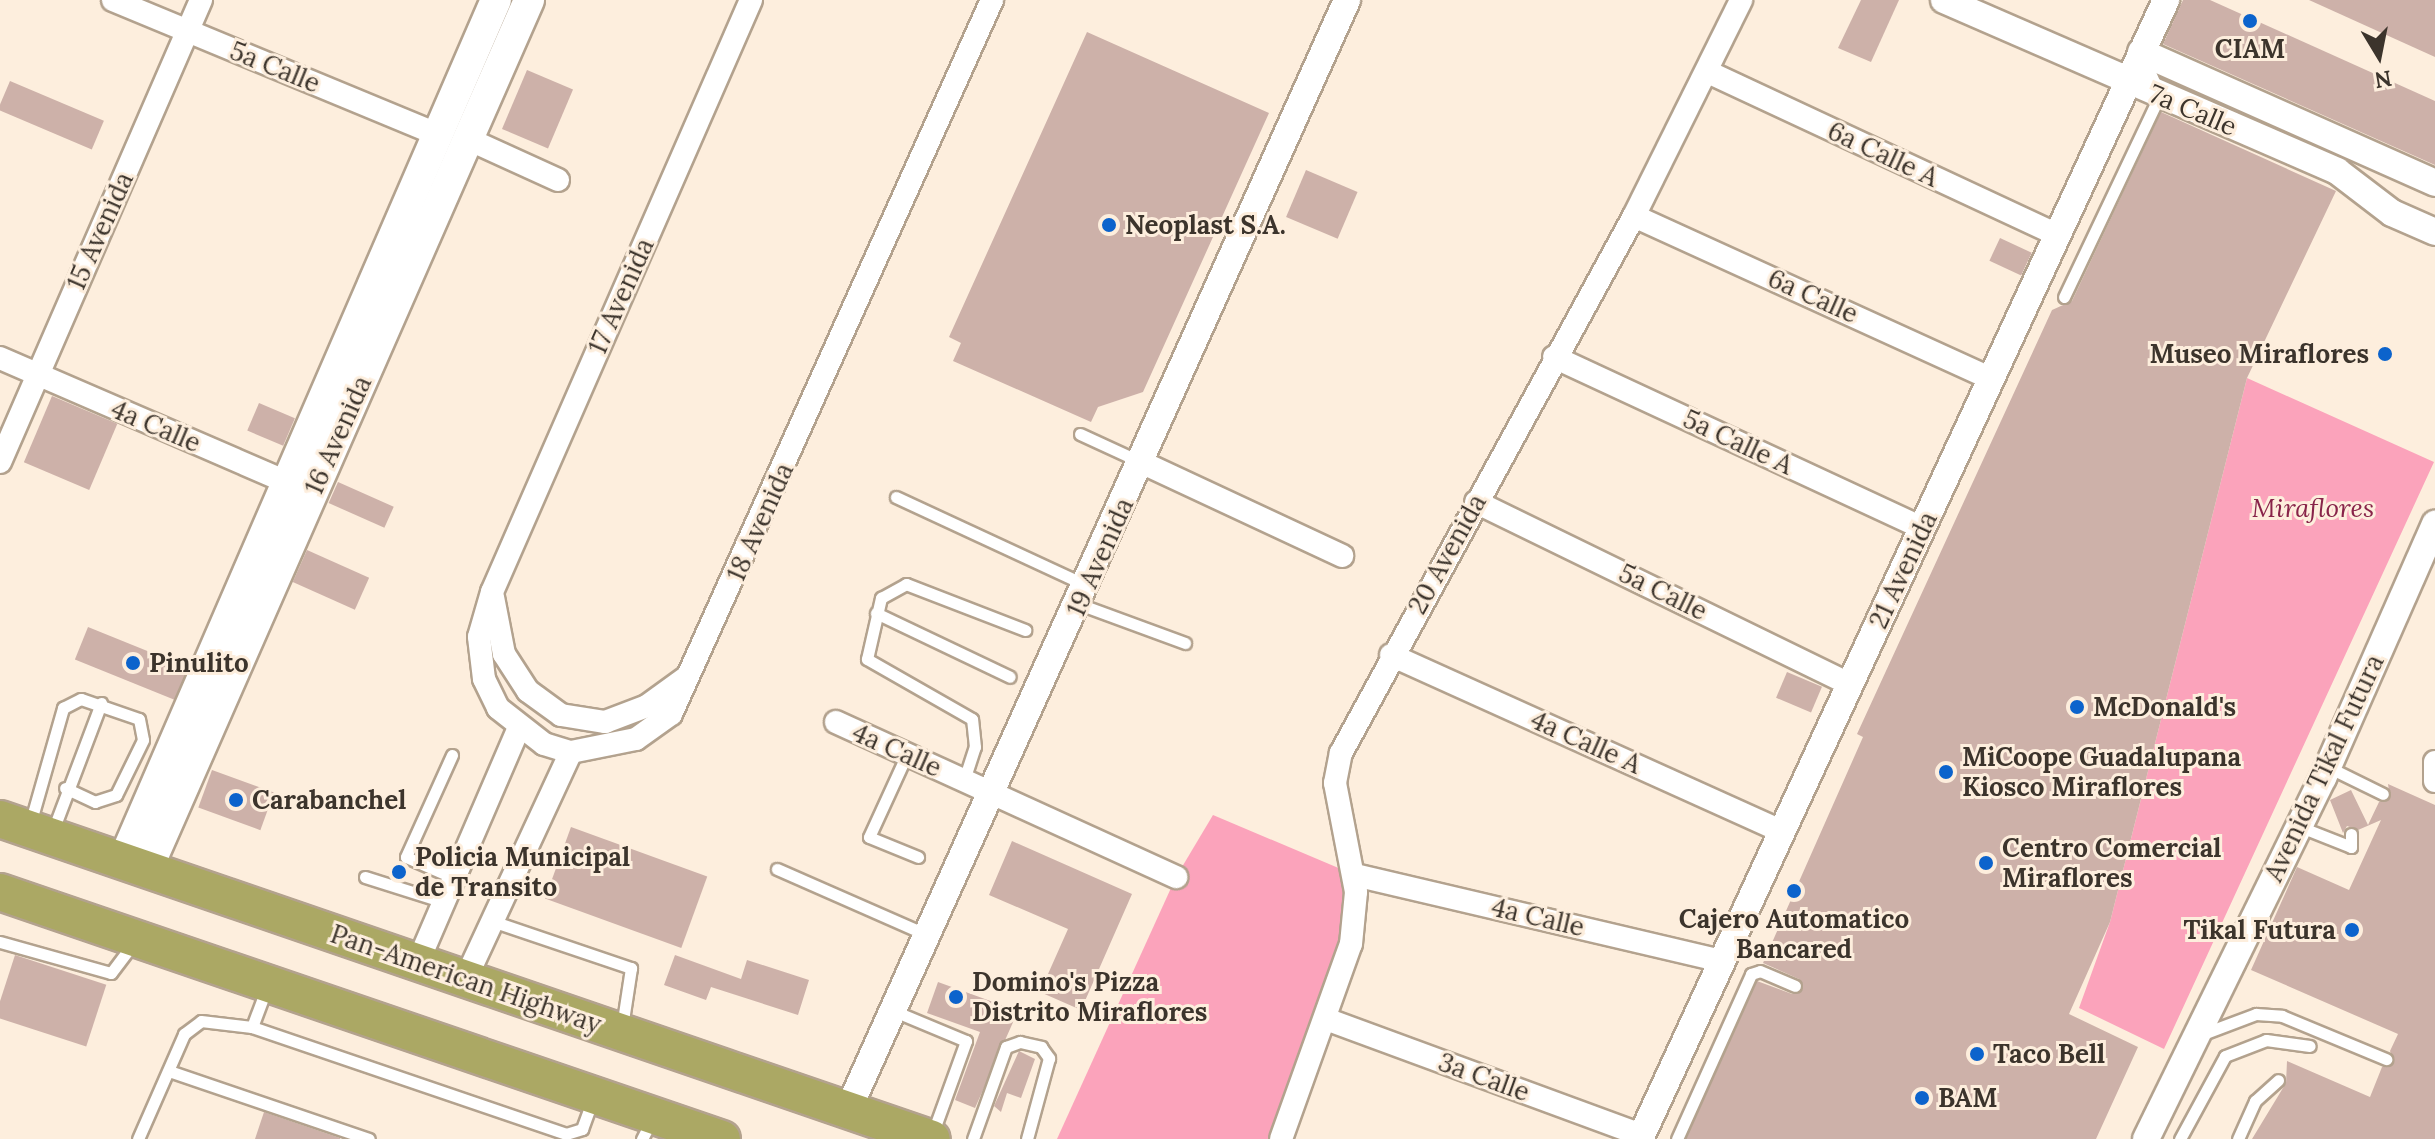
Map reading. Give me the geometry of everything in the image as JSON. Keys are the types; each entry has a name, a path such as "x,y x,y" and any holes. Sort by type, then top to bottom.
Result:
{"highway":[{"name":"Pan-American Highway","path":"27,828 932,1139"},
{"path":"0,892 594,1096 648,1128 722,1139"}],"main road":[{"name":"16 Avenida","path":"135,865 148,768 300,488 437,134 496,0"},
{"name":"16 Avenida","path":"135,865 300,488 468,139 529,0"}],"street":[{"name":"5a Calle","path":"113,0 437,134"},
{"name":"15 Avenida","path":"0,462 201,0"},
{"name":"17 Avenida","path":"571,752 519,728 484,679 479,637 492,592 751,0"},
{"name":"18 Avenida","path":"571,752 636,739 671,714 694,671 992,0"},
{"name":"19 Avenida","path":"848,1110 923,933 976,784 1083,595 1347,0"},
{"name":"20 Avenida","path":"1281,1139 1351,944 1355,875 1335,783 1356,719 1634,216 1741,0"},
{"name":"7a Calle","path":"1944,0 2337,171 2392,213 2435,232"},
{"name":"21 Avenida","path":"1640,1137 1779,830 1923,528 2166,0"},
{"name":"7a Calle","path":"2141,52 2435,183"},
{"name":"6a Calle A","path":"1708,72 2058,235"},
{"path":"468,139 558,180"},
{"name":"6a Calle","path":"1634,216 1991,379"},
{"name":"5a Calle A","path":"1554,357 1923,528"},
{"name":"4a Calle","path":"0,358 300,488"},
{"path":"1143,463 1342,556"},
{"name":"5a Calle","path":"1476,502 1849,684"},
{"name":"Avenida Tikal Futura","path":"2146,1139 2297,826 2328,781 2435,524"},
{"path":"492,592 504,654 528,691 561,715 605,722 647,706 694,671"},
{"name":"4a Calle A","path":"1391,655 1779,830"},
{"name":"4a Calle","path":"836,722 1176,877"},
{"path":"418,962 519,728"},
{"path":"466,978 571,752"},
{"name":"4a Calle","path":"1355,875 1721,961"},
{"name":"3a Calle","path":"1326,1019 1640,1137"}],"lane":[{"path":"2064,297 2160,95 2141,52"},
{"path":"1080,434 1143,463"},
{"path":"896,497 1083,595 1185,643"},
{"path":"976,784 972,719 872,664 865,650 876,613 887,591 906,584 1025,630"},
{"path":"876,613 1010,677"},
{"path":"27,828 63,708 81,699 101,703 139,719 148,768 106,802 65,788"},
{"path":"27,828 65,788 101,703"},
{"path":"907,754 869,837 918,857"},
{"path":"452,755 406,857 454,878"},
{"path":"2328,781 2383,794"},
{"path":"2297,826 2349,847 2351,834"},
{"path":"777,869 923,933"},
{"path":"365,877 444,902"},
{"path":"492,921 631,968 621,1032"},
{"path":"0,942 111,973 136,939"},
{"path":"1677,1139 1751,974 1760,971 1795,986"},
{"path":"252,1027 268,984"},
{"path":"890,1009 966,1041 932,1139"},
{"path":"2196,1037 2256,1014 2282,1016 2386,1059"},
{"path":"138,1139 193,1023 252,1027 566,1134 582,1129 594,1096"},
{"path":"2180,1139 2225,1056 2266,1040 2310,1046"},
{"path":"973,1139 1006,1047 1020,1042 1041,1047 1049,1058 1027,1139"},
{"path":"169,1071 369,1139"},
{"path":"2238,1139 2255,1101 2278,1080"}],"green space":[{"name":"Miraflores","path":"2247,378 2434,462 2164,1049 2079,1008 2110,922"},
{"path":"1213,815 1355,875 1355,915 1281,1139 1057,1139 1176,877"}],"building":[{"path":"1861,0 1899,0 1871,62 1838,48"},
{"path":"2183,0 2210,0 2435,101 2435,165 2163,44"},
{"path":"2309,0 2435,0 2435,57"},
{"name":"Neoplast S.A.","path":"1087,32 1269,113 1143,392 1098,407 1091,422 953,361 961,343 949,337"},
{"path":"527,70 573,90 548,148 502,129"},
{"path":"10,81 104,121 92,149 0,110"},
{"name":"Miraflores","path":"2161,112 2336,191 2247,378 2110,922 2069,1014 2138,1047 2096,1139 1686,1139 1757,981 1792,994 1802,990 1799,979 1763,963 1863,737 1857,734 2052,310 2072,301"},
{"path":"1306,170 1358,192 1338,239 1286,217"},
{"path":"2000,238 2032,253 2021,275 1989,261"},
{"path":"52,396 117,424 89,490 24,462"},
{"path":"259,403 295,418 283,446 247,431"},
{"path":"338,482 394,507 384,528 329,503"},
{"path":"307,550 369,578 355,610 293,582"},
{"name":"Pinulito","path":"88,627 188,667 175,700 75,659"},
{"path":"1787,672 1822,687 1811,713 1776,698"},
{"name":"Carabanchel","path":"212,770 274,793 260,830 198,808"},
{"name":"Tikal Futura","path":"2388,784 2435,805 2435,1139 2252,1139 2286,1083 2287,1061 2370,1097 2382,1067 2394,1062 2390,1051 2398,1034 2251,970 2297,867 2349,890 2381,820 2358,830 2347,826 2343,833 2330,800 2351,790 2368,825 2379,802 2390,798"},
{"path":"571,827 707,877 681,948 545,898"},
{"path":"1012,841 1132,894 1081,1010 1040,992 1068,929 989,895"},
{"path":"15,955 106,985 86,1046 0,1018 0,1001"},
{"path":"675,955 741,979 747,960 809,980 798,1015 711,987 706,1000 664,985"},
{"path":"938,982 1018,1011 975,1108 955,1100 980,1032 927,1013"},
{"path":"1019,1051 1035,1059 1021,1098 1007,1093 1001,1112 994,1106"},
{"path":"264,1112 340,1138 340,1139 255,1139"}],"place":[{"name":"CIAM","path":"2250,21"},
{"name":"Neoplast S.A.","path":"1109,225"},
{"name":"Museo Miraflores","path":"2385,354"},
{"name":"Pinulito","path":"133,663"},
{"name":"McDonald's","path":"2077,707"},
{"name":"MiCoope Guadalupana Kiosco Miraflores","path":"1946,772"},
{"name":"Carabanchel","path":"236,800"},
{"name":"Centro Comercial Miraflores","path":"1986,863"},
{"name":"Policia Municipal de Transito","path":"399,872"},
{"name":"Cajero Automatico Bancared","path":"1794,891"},
{"name":"Tikal Futura","path":"2352,930"},
{"name":"Domino's Pizza Distrito Miraflores","path":"956,997"},
{"name":"Taco Bell","path":"1977,1054"},
{"name":"BAM","path":"1922,1098"}]}
